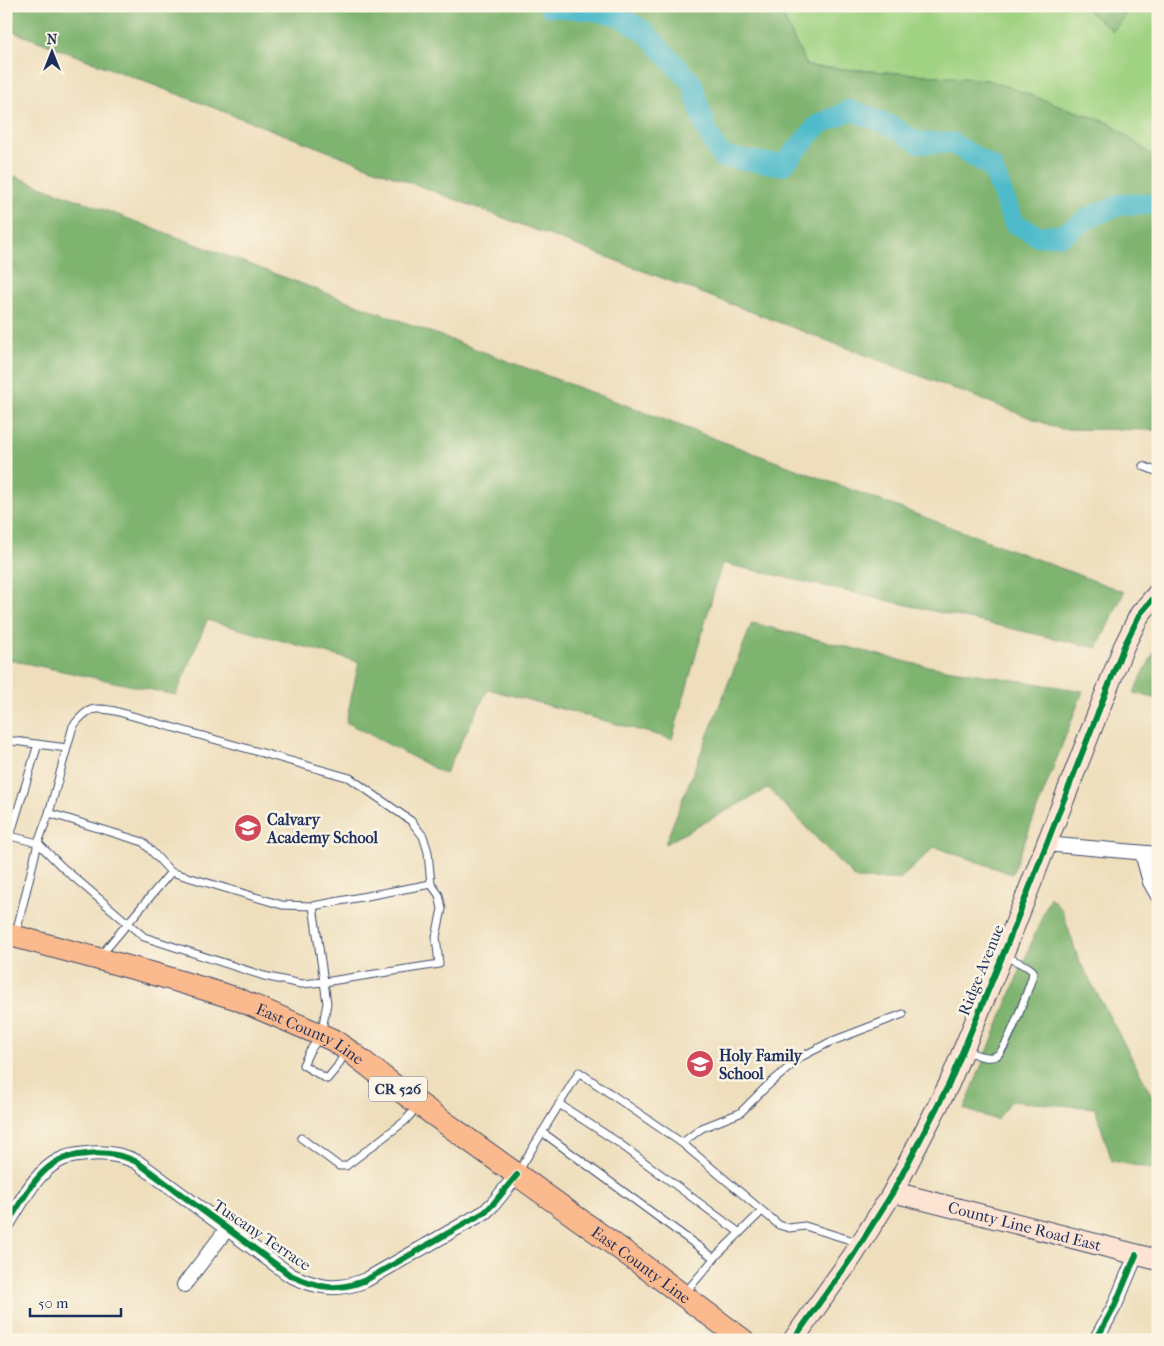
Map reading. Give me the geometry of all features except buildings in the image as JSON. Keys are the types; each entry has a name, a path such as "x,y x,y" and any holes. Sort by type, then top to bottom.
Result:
{"main road":[{"name":"East County Line","path":"11,935 235,998 333,1040 742,1340"}],"street":[{"name":"Ridge Avenue","path":"793,1340 861,1243 893,1192 949,1084 1003,954 1124,646 1140,614 1158,593"},
{"path":"1046,844 1158,854"},
{"path":"1142,852 1150,882 1158,896"},
{"name":"Tuscany Terrace","path":"6,1226 35,1181 60,1160 74,1155 111,1153 136,1162 290,1274 304,1282 338,1288 366,1280 484,1212 517,1175"},
{"name":"County Line Road East","path":"893,1192 1158,1260"},
{"path":"184,1285 227,1229"},
{"path":"1096,1340 1116,1304 1136,1255"}],"lane":[{"path":"1143,466 1158,472"},
{"path":"11,935 38,844 49,813 73,726 82,714 97,707 350,778 412,821 423,836 428,852 431,884 439,896 442,909 436,937 439,964 301,984 264,976 144,937 38,844 8,836 38,744"},
{"path":"6,740 67,748"},
{"path":"49,813 143,842 171,872 282,905 313,906 431,884"},
{"path":"98,959 171,872"},
{"path":"313,906 327,1003 321,1035 309,1052 303,1065 327,1079 347,1050"},
{"path":"963,1050 979,1056 996,1056 1001,1052 1007,1041 1033,971 1003,954"},
{"path":"682,1143 702,1128 740,1113 766,1087 801,1057 830,1042 903,1014"},
{"path":"517,1175 580,1072 682,1143 779,1224 789,1228 805,1226 861,1243"},
{"path":"301,1138 339,1166 346,1166 406,1122 419,1104"},
{"path":"560,1104 616,1142 740,1233"},
{"path":"542,1132 714,1258"},
{"path":"683,1295 714,1258 762,1211"}],"green space":[{"path":"6,6 778,6 807,66 988,80 1111,124 1158,160 1158,430 1060,429 6,29"},
{"path":"778,6 1082,6 1113,31 1132,6 1158,6 1158,160 1111,124 988,80 807,66"},
{"path":"1082,6 1132,6 1113,31"},
{"path":"6,173 1124,592 1097,648 722,563 672,739 488,689 445,774 346,722 359,662 207,620 176,695 6,659"},
{"path":"752,623 915,664 1083,691 1012,874 935,847 900,879 856,879 768,788 665,844"},
{"path":"1158,645 1158,699 1134,693"},
{"path":"1050,897 1062,910 1078,958 1158,1107 1158,1170 1112,1161 1095,1108 1011,1101 997,1120 964,1109"}],"waterway":[{"path":"549,6 617,15 644,31 692,83 706,130 722,157 783,165 818,125 850,110 887,124 919,143 952,143 992,167 1014,223 1038,236 1062,235 1094,215 1122,204 1158,204"}],"cycle path":[{"path":"793,1340 852,1257 893,1192 949,1084 1007,945 1124,646 1140,614 1158,593"},
{"path":"6,1226 29,1189 51,1165 63,1158 74,1156 94,1153 112,1154 137,1162 290,1275 309,1283 337,1287 356,1284 366,1280 485,1212 517,1175"},
{"path":"1096,1340 1115,1305 1136,1255"}],"place":[{"name":"Calvary Academy School","path":"248,828"},
{"name":"Holy Family School","path":"700,1064"}]}
